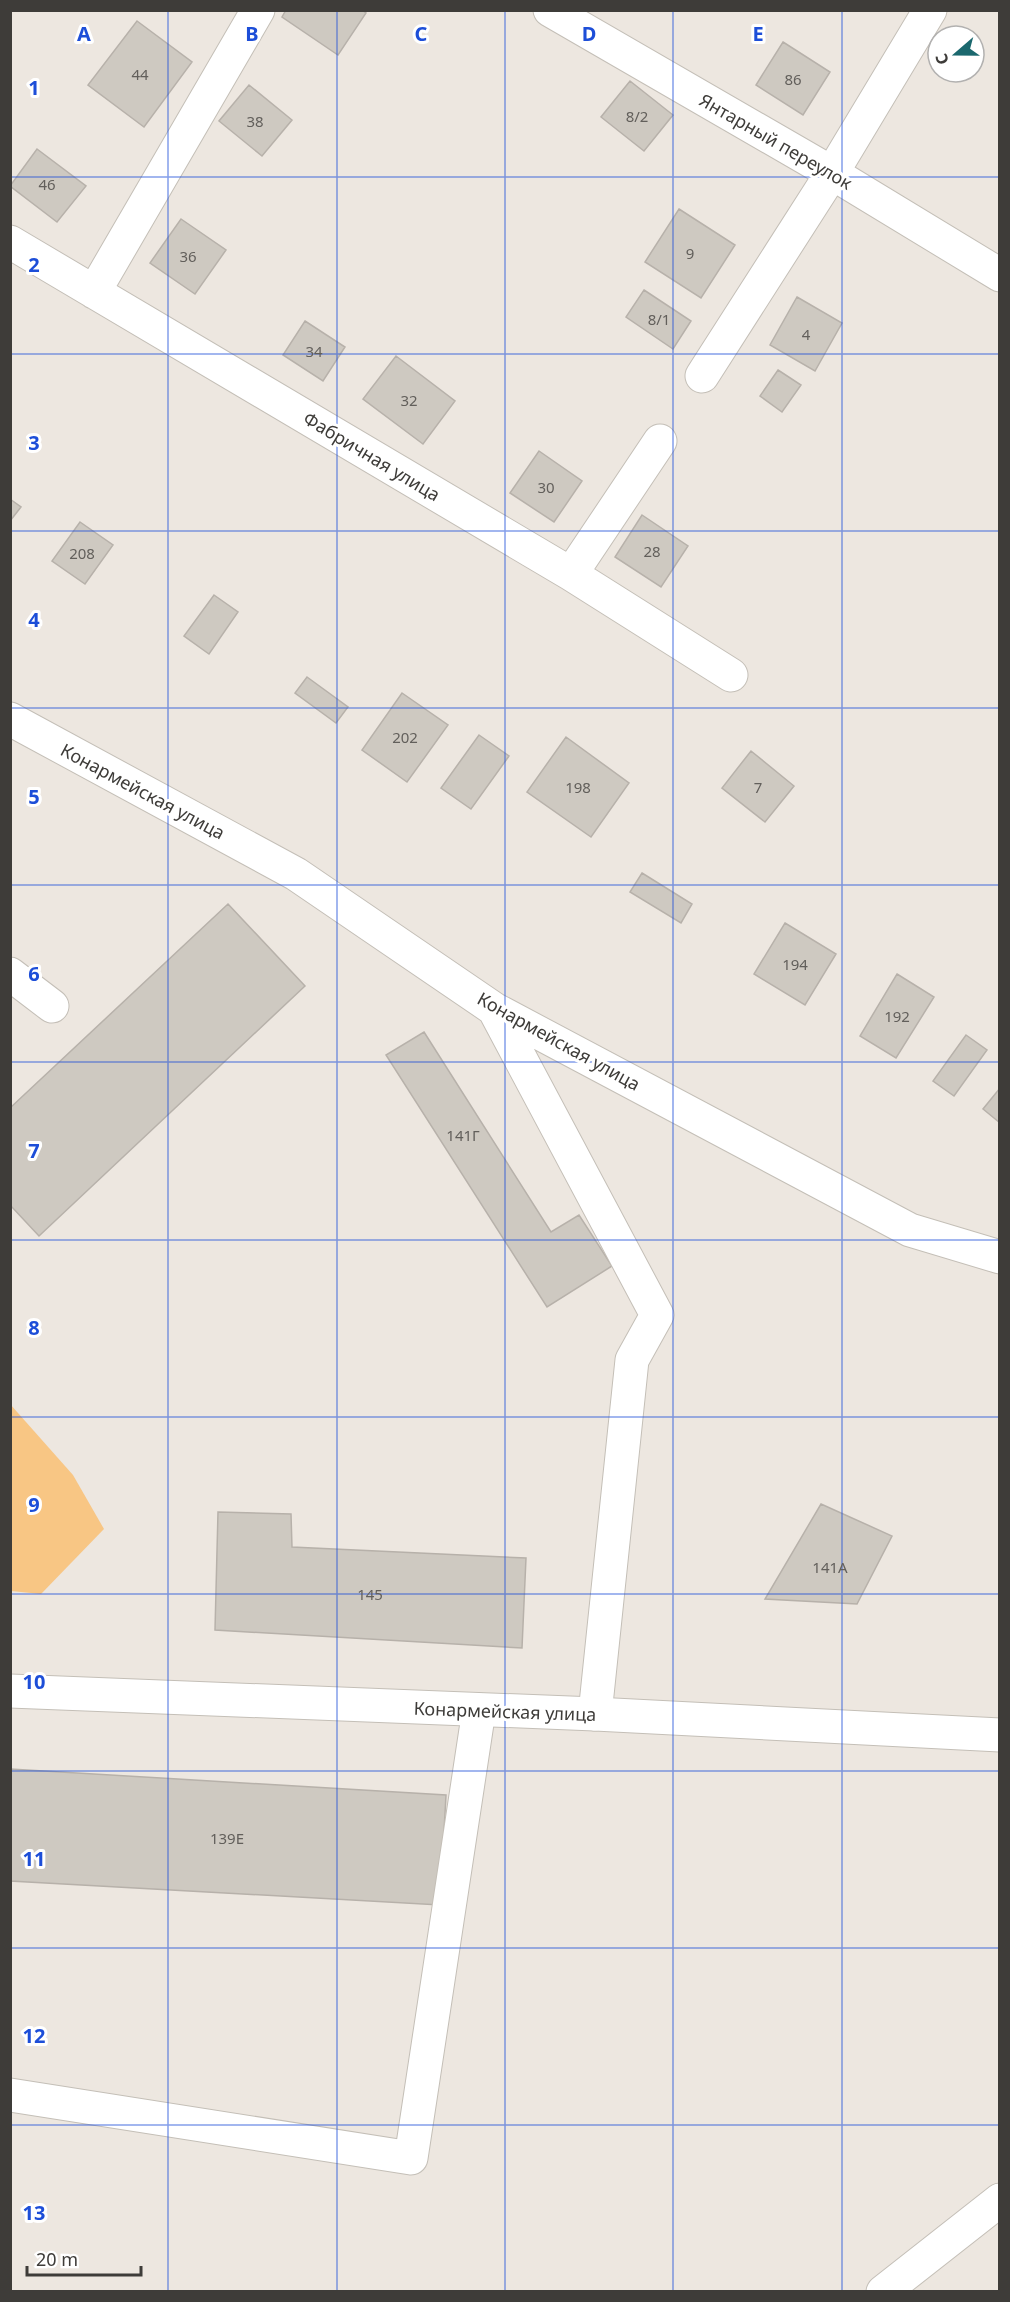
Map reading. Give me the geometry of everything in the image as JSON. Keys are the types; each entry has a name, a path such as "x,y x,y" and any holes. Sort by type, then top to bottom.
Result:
{"street":[{"path":"94,292 258,10"},
{"name":"Янтарный переулок","path":"550,10 832,173 999,275"},
{"path":"702,376 832,173 930,10"},
{"name":"Фабричная улица","path":"10,242 571,574 731,675"},
{"path":"571,574 660,441"},
{"name":"Конармейская улица","path":"10,719 296,874 494,1009 910,1230 999,1257"},
{"path":"10,974 52,1006"},
{"path":"494,1009 657,1315 632,1360 595,1714"},
{"name":"Конармейская улица","path":"10,1691 595,1714 999,1735"},
{"path":"10,2095 411,2158 479,1710"},
{"path":"883,2292 999,2200"}],"shaded area":[{"path":"10,1404 73,1475 104,1529 41,1594 11,1591"}],"building":[{"path":"286,10 362,10 366,13 338,55 282,17"},
{"path":"137,21 192,62 144,127 88,85"},
{"path":"783,42 830,72 803,115 756,85"},
{"path":"630,81 673,115 644,151 601,117"},
{"path":"249,85 292,120 262,156 219,121"},
{"path":"37,149 86,186 57,222 10,186"},
{"path":"679,209 735,245 701,298 645,262"},
{"path":"181,219 226,250 195,294 150,263"},
{"path":"644,290 691,321 673,349 626,317"},
{"path":"797,297 842,323 815,371 770,345"},
{"path":"305,321 345,347 323,381 283,355"},
{"path":"396,356 455,401 423,444 363,399"},
{"path":"778,370 801,385 782,412 760,396"},
{"path":"539,451 582,481 554,522 510,493"},
{"path":"10,499 21,507 10,521"},
{"path":"642,515 688,546 661,587 615,557"},
{"path":"80,522 113,545 85,584 52,561"},
{"path":"214,595 238,612 209,654 184,636"},
{"path":"307,677 348,707 336,723 295,693"},
{"path":"402,693 448,725 407,782 362,750"},
{"path":"479,735 509,756 471,809 441,788"},
{"path":"566,737 629,783 591,837 527,792"},
{"path":"751,751 794,786 765,822 722,788"},
{"path":"642,873 692,904 681,923 630,892"},
{"path":"228,904 305,986 39,1236 10,1205 10,1108"},
{"path":"785,923 836,954 805,1005 754,974"},
{"path":"897,974 934,997 896,1058 860,1036"},
{"path":"424,1032 551,1232 579,1215 612,1266 547,1307 386,1055"},
{"path":"966,1035 987,1050 954,1096 933,1081"},
{"path":"1000,1088 1000,1123 983,1109"},
{"path":"821,1504 892,1536 857,1604 765,1599"},
{"path":"218,1512 291,1514 292,1547 526,1558 522,1648 215,1630"},
{"path":"10,1769 446,1795 440,1905 10,1881"}]}
